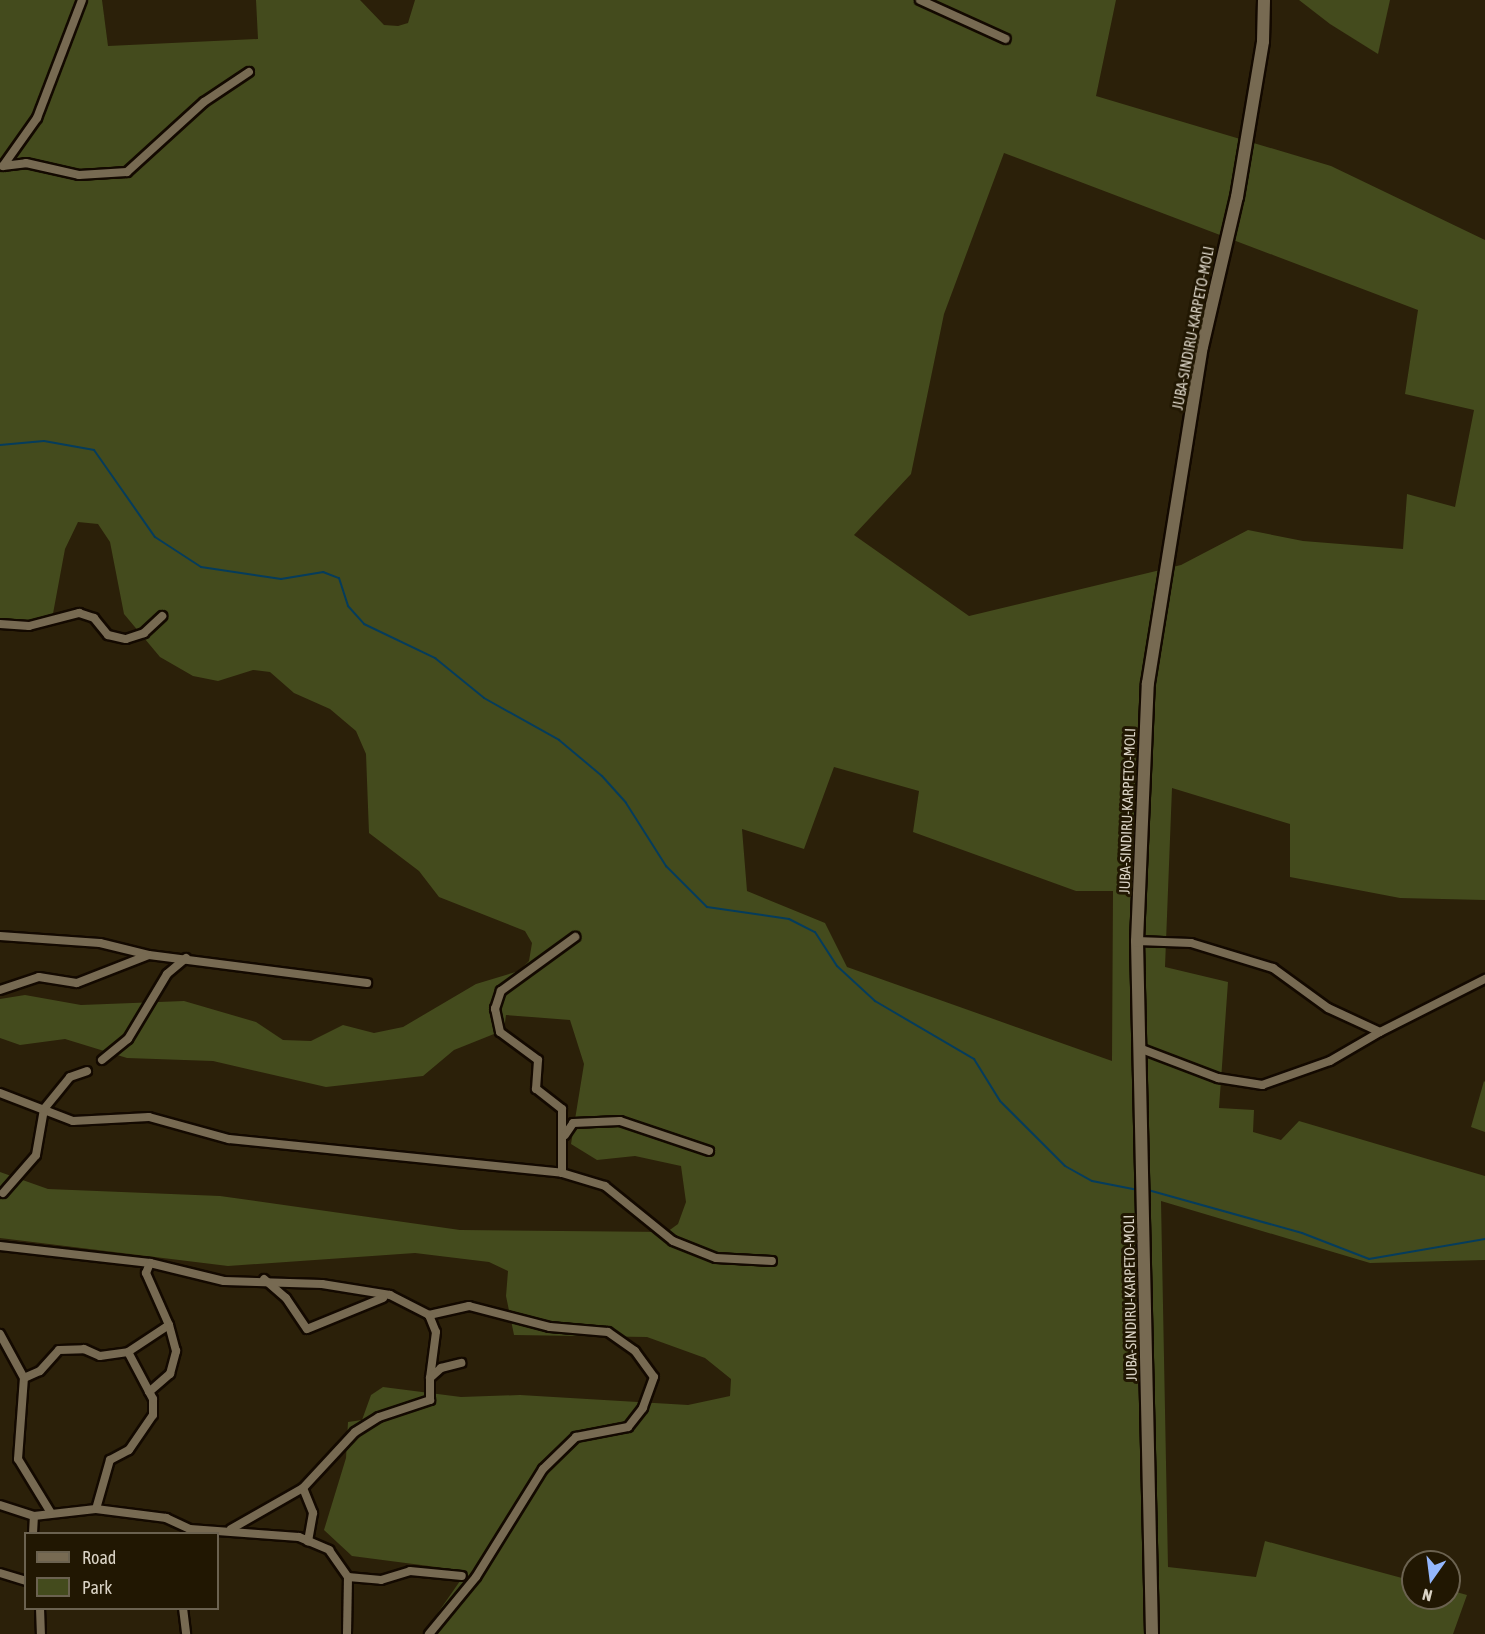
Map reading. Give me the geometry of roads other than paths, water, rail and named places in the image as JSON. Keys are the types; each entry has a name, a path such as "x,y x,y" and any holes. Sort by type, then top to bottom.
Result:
{"main road":[{"name":"JUBA-SINDIRU-KARPETO-MOLI","path":"1152,1634 1137,941 1152,636 1202,347 1237,197 1263,41 1264,0"}],"street":[{"path":"1,166 33,127 82,0"},
{"path":"920,0 1006,39"},
{"path":"1,166 26,163 79,175 127,172 204,102 249,72"},
{"path":"0,624 29,626 80,613 94,618 108,635 126,639 144,633 162,616"},
{"path":"0,936 100,944 149,956 186,958 367,983"},
{"path":"562,1173 565,1135 562,1109 536,1089 538,1060 500,1032 495,1009 501,991 575,937"},
{"path":"1137,941 1191,943 1273,968 1328,1008 1380,1032"},
{"path":"0,990 39,976 77,983 149,956"},
{"path":"102,1060 128,1039 167,974 186,958"},
{"path":"1139,1048 1218,1078 1262,1085 1330,1061 1380,1032 1485,979"},
{"path":"3,1193 36,1155 44,1109 70,1077 87,1071"},
{"path":"0,1094 73,1121 149,1117 229,1139 562,1173 605,1186 673,1242 716,1258 772,1261"},
{"path":"565,1135 573,1123 620,1121 709,1151"},
{"path":"0,1246 150,1263 224,1281 264,1279 410,1302 429,1315 436,1345 430,1378 430,1400 379,1417 355,1432 303,1488 230,1529"},
{"path":"149,1392 170,1374 176,1351 169,1325 146,1273 150,1263"},
{"path":"264,1279 286,1298 307,1329 383,1298"},
{"path":"429,1315 469,1306 550,1327 609,1332 644,1359 654,1377 643,1408 628,1427 576,1437 543,1468 476,1577 429,1634"},
{"path":"24,1378 40,1371 59,1350 84,1349 100,1356 128,1352 169,1325"},
{"path":"0,1334 24,1378 18,1459 51,1513"},
{"path":"96,1509 110,1460 129,1450 146,1433 153,1415 149,1392 128,1352"},
{"path":"430,1378 441,1368 461,1363"},
{"path":"303,1488 313,1513 308,1542"},
{"path":"0,1504 34,1516 96,1509 166,1518 190,1531 230,1529 308,1542 328,1550 348,1576 347,1634"},
{"path":"33,1532 34,1516"},
{"path":"348,1576 381,1580 410,1571 462,1575"},
{"path":"0,1574 24,1580"},
{"path":"40,1610 41,1634"},
{"path":"183,1610 186,1634"}],"waterway":[{"path":"0,445 44,441 94,450 155,537 201,567 281,579 323,572 339,578 348,606 364,624 435,658 484,698 559,740 602,776 626,803 666,866 707,907 789,919 815,932 837,966 875,1001 974,1059 1000,1101 1065,1166 1092,1181 1138,1190"},
{"path":"1148,1190 1302,1233 1369,1259 1485,1239"}]}
